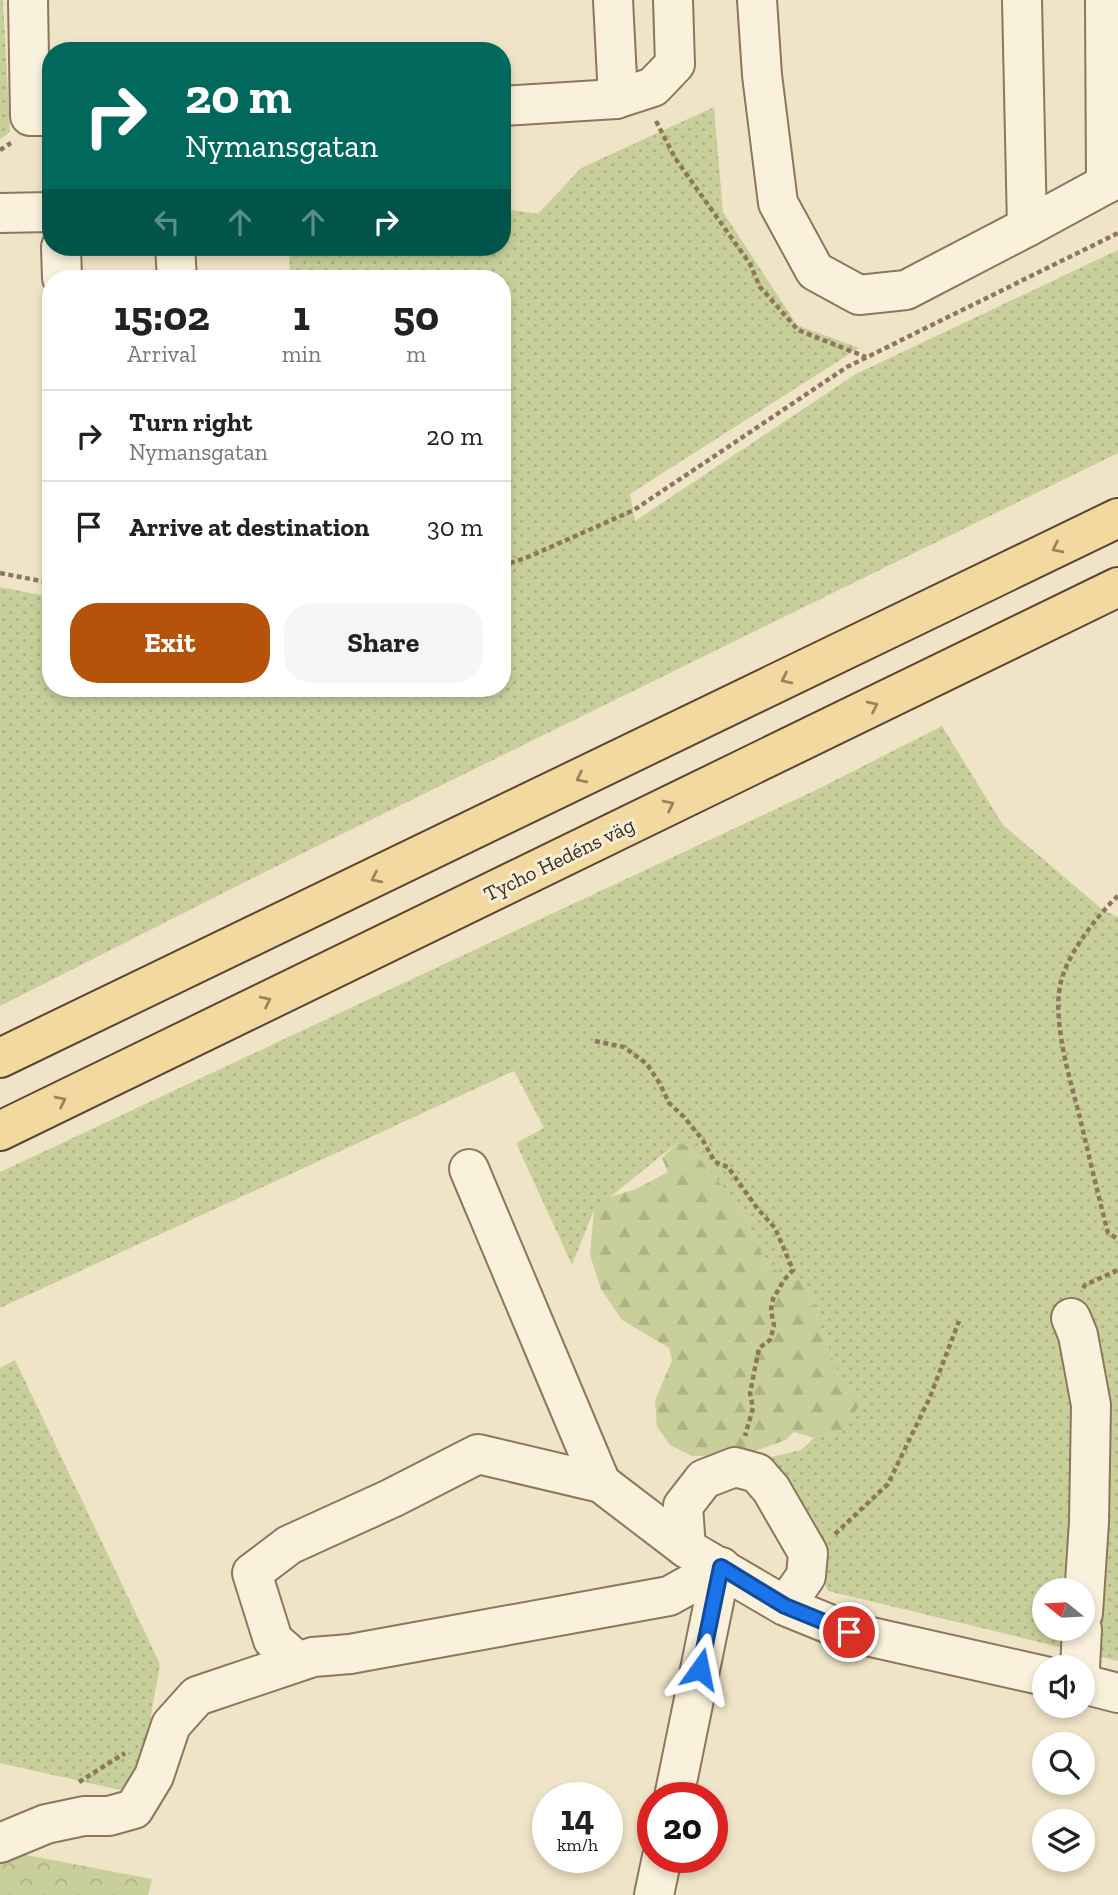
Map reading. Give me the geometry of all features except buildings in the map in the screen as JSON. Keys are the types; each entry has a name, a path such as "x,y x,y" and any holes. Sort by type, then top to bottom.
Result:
{"main road":[{"path":"0,1058 1118,518"},
{"name":"Tycho Hedéns väg","path":"0,1131 1118,587"}],"street":[{"path":"28,0 30,116 42,116"},
{"path":"613,0 617,78 629,95"},
{"path":"511,105 629,95 653,87 675,64 673,0"},
{"path":"757,0 762,75 778,203 815,271 859,295 905,290 1112,182 1105,0"},
{"path":"1022,0 1027,227"},
{"path":"469,1169 601,1483"},
{"path":"1071,1318 1078,1335 1091,1405 1085,1578"},
{"path":"297,1661 273,1640 252,1573 289,1545 392,1498 478,1454 601,1483 686,1548 785,1606 849,1632 1032,1672"},
{"path":"686,1548 683,1506 704,1479 735,1466 757,1473 771,1489 808,1553 806,1576 785,1606"},
{"path":"0,1843 46,1824 84,1816 108,1816 134,1809 154,1776 171,1725 197,1696 313,1657 350,1654 669,1596 721,1567"},
{"path":"677,1782 721,1567"},
{"path":"1095,1687 1118,1693"},
{"path":"654,1895 659,1873"}],"path":[{"path":"629,95 750,264 760,287 798,330 867,358"},
{"path":"511,563 634,510 847,367 1118,233"},
{"path":"0,573 42,581"},
{"path":"1118,896 1103,910 1079,945 1063,975 1058,1003 1065,1059 1108,1233 1118,1239"},
{"path":"594,1041 624,1046 647,1064 669,1103 702,1139 715,1162 727,1167 775,1228 793,1270 783,1280 773,1298 771,1310 774,1326 770,1340 759,1348 750,1393 753,1408 735,1466"},
{"path":"808,1553 831,1538 888,1484 930,1397 960,1321"}],"green space":[{"path":"0,0 3,0 10,132 0,139"},
{"path":"714,107 723,212 797,325 859,348 630,494 635,521 856,374 1118,250 1118,453 277,866 0,1006 0,587 42,595 42,697 511,697 511,270 290,270 289,256 511,256 511,210 538,214 581,168"},
{"path":"942,726 1003,825 1103,910 1118,917 1118,1661 1039,1642 1096,1642 1096,1578 1032,1578 1032,1640 828,1591 759,1460 801,1450 814,1438 844,1430 853,1388 839,1376 805,1283 768,1267 742,1210 690,1147 677,1143 594,1210 572,1265 516,1143 544,1128 514,1071 0,1308 0,1172 812,792"},
{"path":"677,1143 690,1147 742,1210 768,1267 805,1283 839,1376 853,1388 861,1402 844,1430 814,1438 794,1432 786,1440 744,1455 692,1456 670,1445 657,1427 655,1401 672,1360 669,1348 622,1320 601,1289 590,1255 594,1210 606,1198 636,1189 668,1172 662,1158"},
{"path":"15,1360 160,1664 141,1772 120,1790 0,1763 0,1368"},
{"path":"0,1850 152,1879 148,1895 0,1895"}],"route":[{"path":"700,1669 721,1567 785,1606 849,1632"}]}
